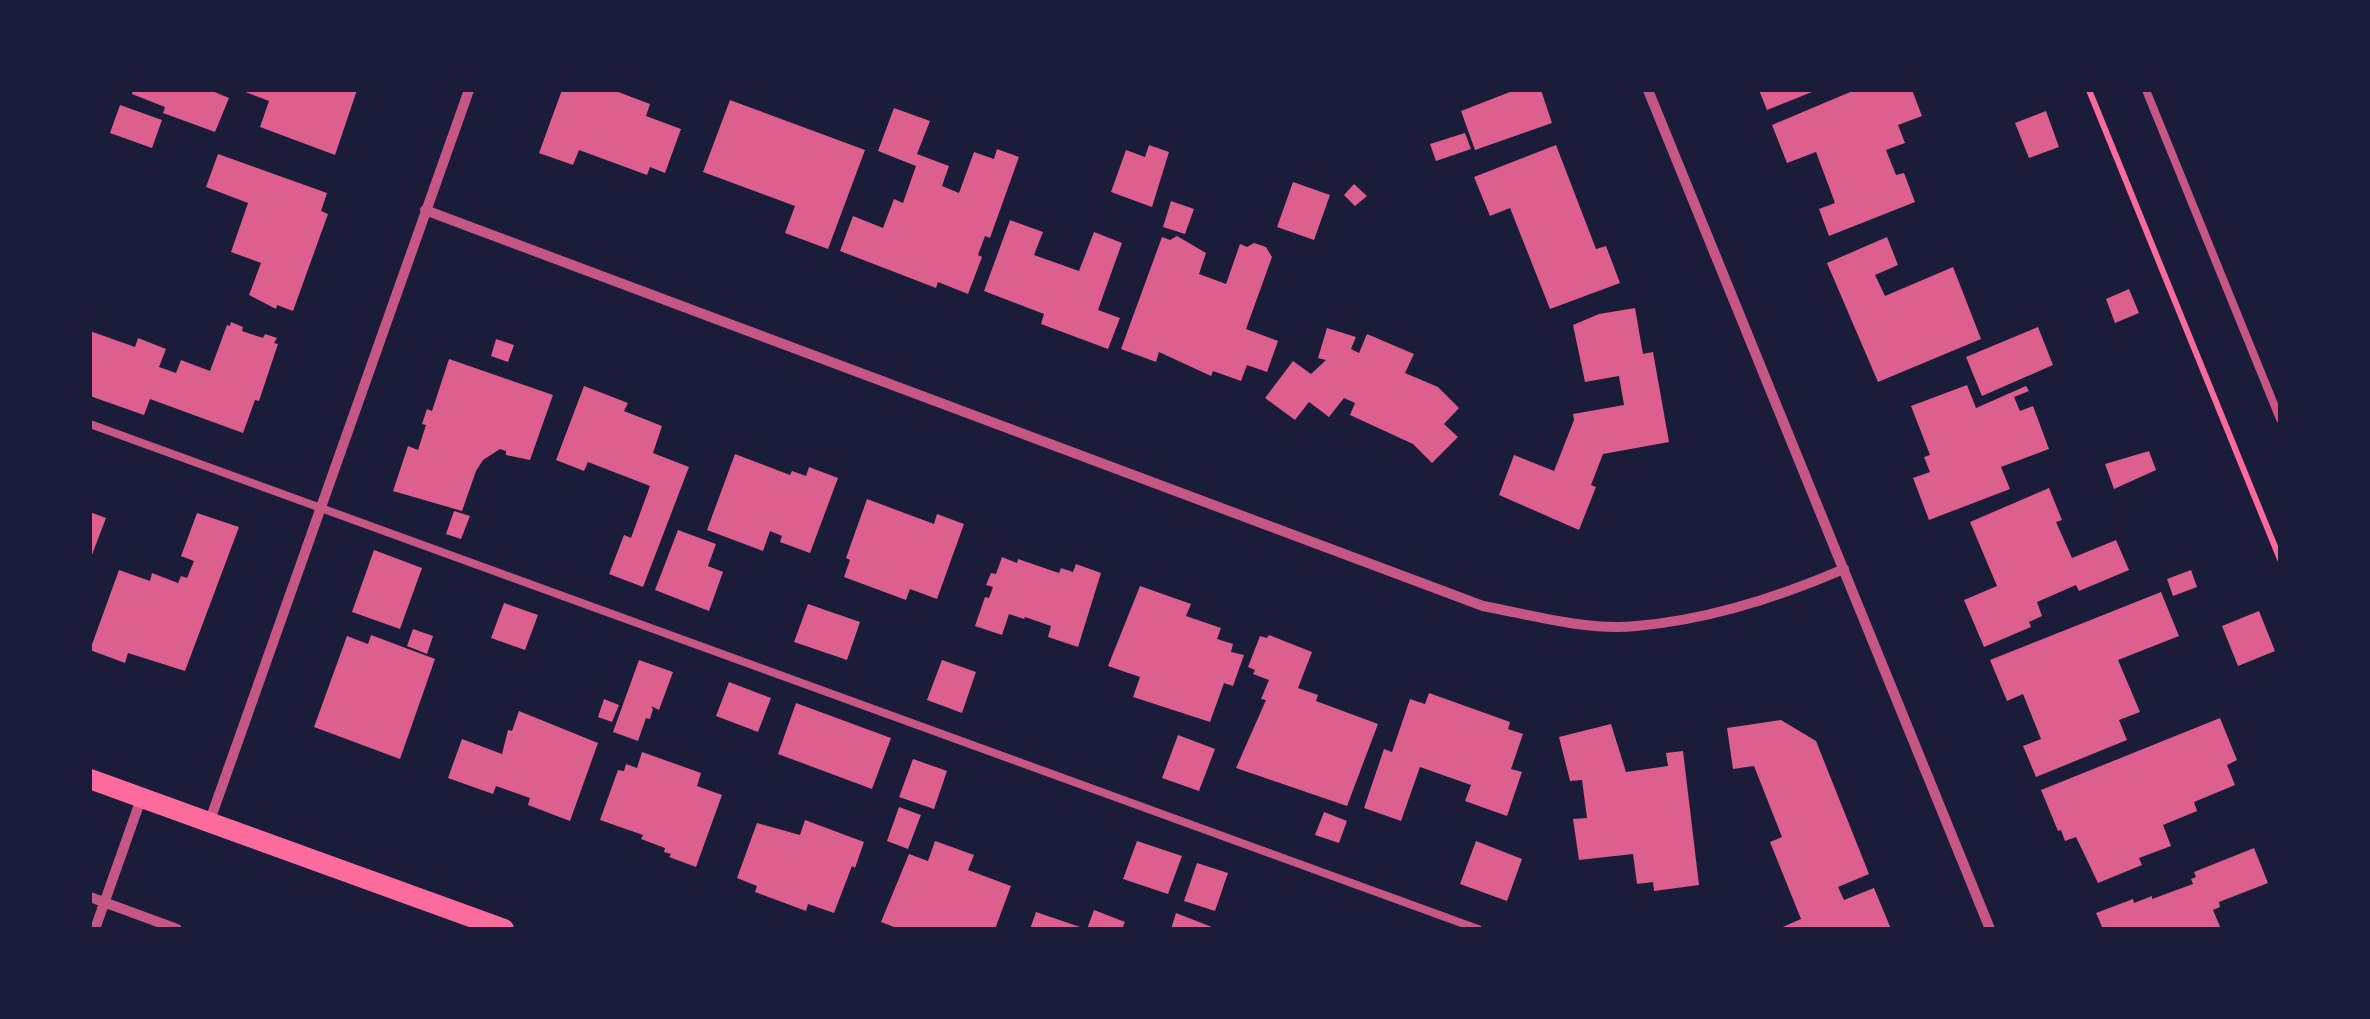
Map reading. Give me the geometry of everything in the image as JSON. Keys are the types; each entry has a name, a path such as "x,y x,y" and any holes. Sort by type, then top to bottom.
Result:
{"main road":[{"path":"90,779 504,929"}],"street":[{"path":"209,822 469,90"},
{"path":"1648,90 1990,929"},
{"path":"425,210 1483,606 1564,622 1634,627 1703,615 1791,592 1844,569"},
{"path":"95,929 141,799"},
{"path":"90,897 177,929"}],"lane":[{"path":"2146,90 2280,418"},
{"path":"90,424 1478,929"}],"path":[{"path":"2090,90 2280,559"}],"building":[{"path":"133,90 210,90 229,98 215,132 163,113 165,107 132,94"},
{"path":"240,90 357,90 335,155 260,127 269,101"},
{"path":"562,90 613,90 650,104 646,116 681,129 665,173 650,167 647,175 579,150 573,165 539,153"},
{"path":"1515,90 1541,90 1552,123 1475,150 1461,111"},
{"path":"1759,90 1817,90 1767,110"},
{"path":"1855,90 1912,90 1922,116 1898,125 1905,143 1886,150 1896,175 1904,173 1915,202 1829,236 1819,209 1835,203 1816,152 1787,163 1772,125"},
{"path":"730,100 865,150 828,249 785,233 795,206 703,172"},
{"path":"120,105 162,120 152,148 110,133"},
{"path":"894,108 930,121 917,154 949,166 942,186 959,193 974,152 994,159 997,149 1019,157 990,238 985,236 978,255 982,257 968,294 938,282 936,288 840,251 853,216 883,228 894,199 903,203 916,166 878,151"},
{"path":"2046,111 2059,147 2029,158 2015,123"},
{"path":"1465,133 1471,149 1436,161 1430,144"},
{"path":"1149,145 1169,152 1152,207 1111,192 1126,150 1145,157"},
{"path":"1556,145 1596,249 1606,246 1620,283 1550,309 1510,208 1490,216 1474,177"},
{"path":"218,154 327,193 321,211 328,214 293,311 277,305 276,309 249,295 261,263 231,252 248,203 206,187"},
{"path":"1293,182 1330,195 1314,240 1277,227"},
{"path":"1354,184 1367,196 1355,206 1344,195"},
{"path":"1171,201 1194,209 1185,234 1163,227"},
{"path":"1010,220 1043,232 1034,255 1079,271 1094,232 1122,243 1098,310 1120,318 1108,349 1041,324 1044,314 984,291"},
{"path":"1177,236 1206,253 1199,274 1226,284 1240,244 1266,247 1272,257 1246,329 1278,341 1267,372 1247,365 1241,381 1213,371 1211,376 1159,352 1156,362 1121,349 1162,237 1170,240"},
{"path":"1887,237 1898,265 1875,275 1885,296 1953,267 1981,339 1878,382 1827,263"},
{"path":"2129,289 2139,313 2115,323 2106,299"},
{"path":"1635,308 1643,354 1653,352 1669,442 1603,454 1591,485 1596,487 1579,530 1499,495 1514,455 1554,471 1573,414 1624,405 1619,376 1585,382 1573,325 1599,314"},
{"path":"231,322 243,327 242,331 277,338 274,343 278,344 259,401 255,400 243,433 150,399 144,415 90,396 90,331 135,347 138,338 166,349 159,367 176,373 181,360 210,371"},
{"path":"2038,327 2053,365 1982,396 1966,357"},
{"path":"1327,328 1356,337 1351,349 1359,353 1367,334 1414,354 1405,373 1438,387 1459,408 1444,424 1458,437 1432,463 1413,444 1350,415 1355,403 1344,398 1329,417 1309,402 1295,420 1265,398 1293,361 1311,374 1326,360 1318,358"},
{"path":"496,339 514,345 508,362 491,356"},
{"path":"449,359 553,395 530,460 506,455 500,449 483,460 462,511 393,491 408,446 418,450 427,409 432,411"},
{"path":"1967,385 1976,408 2026,386 2029,391 2014,397 2020,411 2033,406 2049,449 2001,467 2010,489 1929,520 1913,478 1930,472 1924,457 1930,455 1911,406"},
{"path":"584,386 628,403 624,411 662,426 653,453 689,467 643,587 609,574 624,535 631,538 650,486 588,462 584,471 556,460"},
{"path":"2149,451 2156,470 2114,489 2105,464"},
{"path":"735,454 790,475 792,471 806,476 809,467 838,478 810,553 780,542 782,536 770,531 763,551 707,530"},
{"path":"2049,488 2062,520 2056,522 2072,558 2116,540 2129,570 2079,591 2076,585 2037,602 2042,616 2029,622 2031,627 1984,647 1964,600 1997,586 1970,522"},
{"path":"867,499 934,524 937,514 964,524 937,599 910,589 906,600 844,577 850,560 846,558"},
{"path":"454,511 470,516 461,539 446,534"},
{"path":"90,512 106,518 90,560"},
{"path":"197,513 239,527 185,671 128,653 125,663 90,650 119,570 150,581 152,573 178,583 181,576 187,578 194,561 181,556"},
{"path":"678,530 716,544 708,566 723,572 709,611 655,590"},
{"path":"374,550 422,568 400,629 352,612"},
{"path":"1002,557 1059,573 1061,568 1073,572 1076,564 1101,573 1078,647 1048,637 1051,626 1025,617 1009,614 1002,635 975,626 985,597 989,598 993,587 986,585 991,573 996,574"},
{"path":"2191,570 2197,587 2173,596 2167,579"},
{"path":"1140,586 1191,604 1186,616 1221,628 1217,639 1233,644 1231,652 1244,655 1233,686 1224,683 1210,722 1133,697 1140,677 1108,666"},
{"path":"2161,592 2179,636 2118,660 2140,712 2119,720 2127,740 2036,777 2023,746 2041,739 2023,694 2007,701 1990,660"},
{"path":"504,603 538,615 525,650 491,638"},
{"path":"808,604 860,622 847,660 794,642"},
{"path":"2259,611 2275,651 2238,666 2222,626"},
{"path":"413,629 433,636 427,654 407,646"},
{"path":"371,635 435,659 400,759 314,727 347,636 368,644"},
{"path":"1269,635 1312,652 1298,688 1318,695 1316,701 1378,724 1347,806 1236,768 1266,700 1261,699 1269,680 1253,674 1255,670 1248,667 1260,636"},
{"path":"639,660 673,672 659,710 651,706 650,719 646,718 638,741 613,732"},
{"path":"942,660 976,672 962,713 927,700"},
{"path":"729,682 771,698 758,732 716,716"},
{"path":"1429,693 1510,722 1508,729 1523,734 1511,769 1522,772 1507,816 1465,801 1471,785 1420,767 1401,821 1364,808 1384,749 1392,752 1410,699 1425,704"},
{"path":"604,699 619,705 612,722 598,717"},
{"path":"796,703 891,738 872,789 778,754"},
{"path":"519,711 598,743 570,821 528,805 530,798 496,786 493,794 448,778 462,739 502,754 508,730 512,731"},
{"path":"2220,718 2237,760 2227,765 2235,785 2194,802 2197,811 2163,825 2171,846 2139,858 2142,865 2098,883 2076,837 2065,841 2061,830 2058,831 2041,790"},
{"path":"1781,720 1816,741 1869,874 1838,887 1844,900 1874,888 1891,929 1778,929 1801,919 1770,842 1782,837 1754,766 1733,769 1727,728"},
{"path":"1611,724 1626,772 1668,766 1666,753 1683,751 1699,885 1654,891 1653,882 1637,884 1633,854 1579,860 1573,819 1587,818 1582,780 1570,781 1559,737"},
{"path":"1178,735 1215,749 1199,791 1162,778"},
{"path":"642,752 701,773 697,786 722,795 696,867 669,857 671,854 664,852 665,848 641,839 643,835 600,820 618,770 624,771 626,764 637,768"},
{"path":"913,759 947,771 934,809 899,797"},
{"path":"899,807 921,815 908,849 887,841"},
{"path":"1324,812 1347,821 1339,843 1315,835"},
{"path":"805,820 864,842 834,913 808,904 806,911 755,892 757,886 737,878 757,823 800,835"},
{"path":"935,841 974,855 968,870 1011,886 995,929 899,929 881,922 909,854 928,861"},
{"path":"1137,841 1182,856 1168,894 1123,879"},
{"path":"1476,841 1522,859 1507,901 1460,884"},
{"path":"2254,848 2268,883 2219,902 2220,907 2213,910 2221,929 2103,929 2096,913 2193,884 2194,872"},
{"path":"1197,863 1228,873 1215,911 1184,901"},
{"path":"1094,910 1125,922 1122,929 1087,929"},
{"path":"1036,912 1083,928 1083,929 1030,929"},
{"path":"1176,913 1217,929 1171,929"}]}
